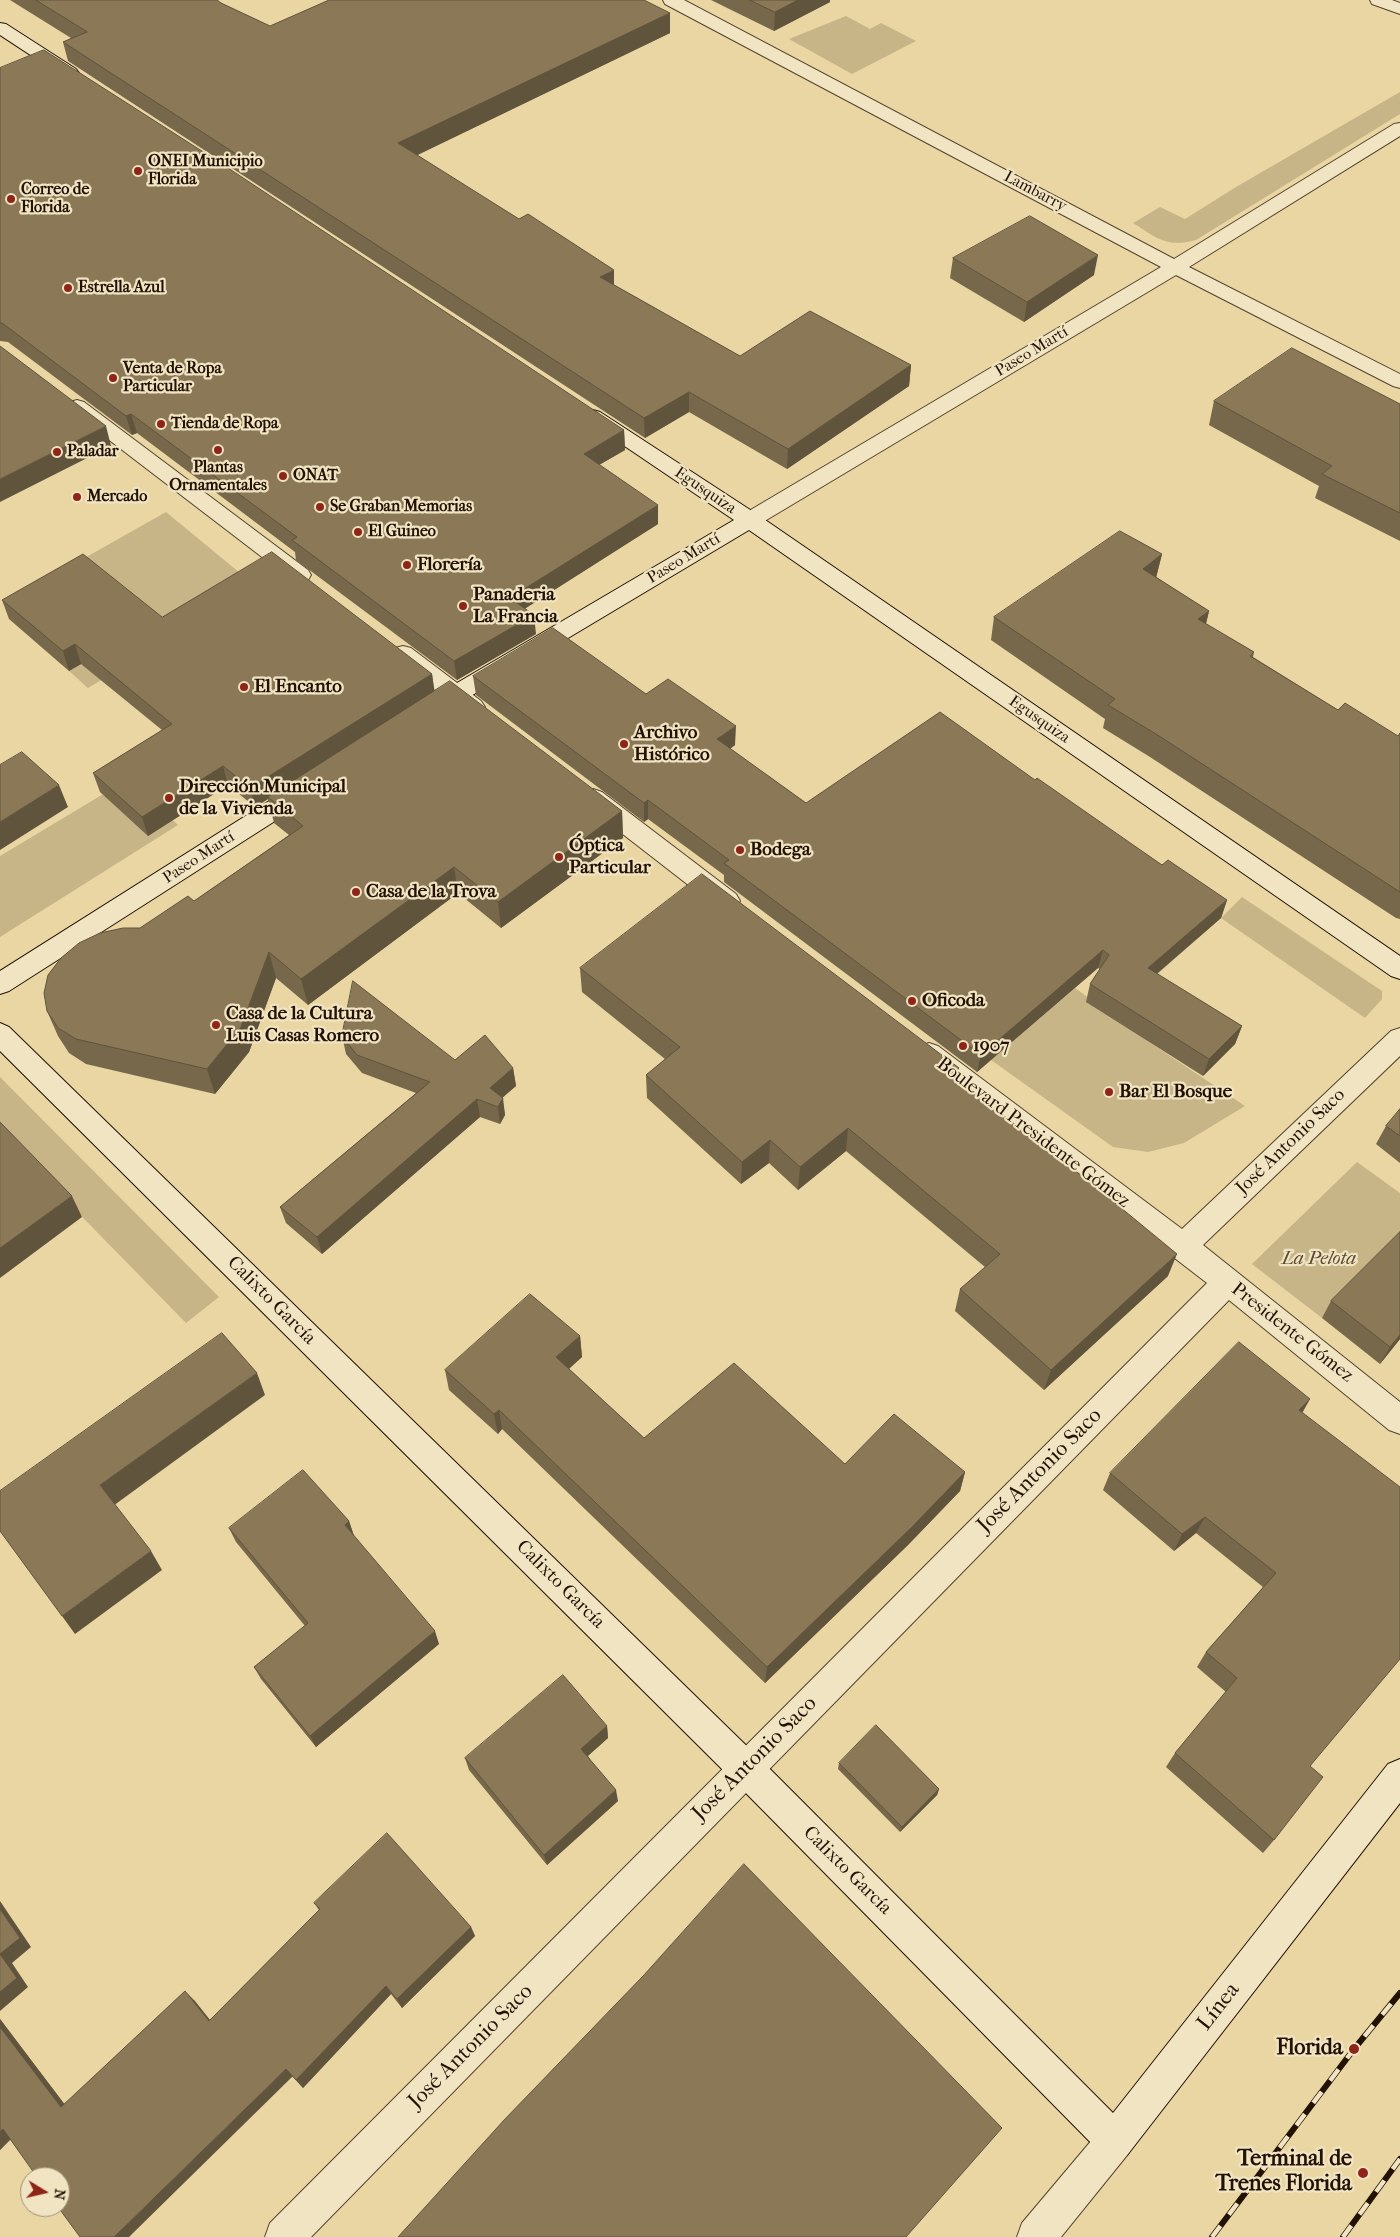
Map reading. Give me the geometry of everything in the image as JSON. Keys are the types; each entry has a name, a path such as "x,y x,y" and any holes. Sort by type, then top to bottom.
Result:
{"street":[{"name":"Lambarry","path":"671,0 1175,267 1400,382"},
{"path":"1378,0 1400,9"},
{"path":"0,28 83,81"},
{"name":"Paseo Martí","path":"415,720 1175,267 1400,128"},
{"path":"63,396 316,588"},
{"name":"Egusquiza","path":"577,405 750,520 1400,970"},
{"path":"386,641 493,723"},
{"name":"Paseo Martí","path":"0,984 317,782"},
{"path":"577,786 742,912"},
{"name":"Calixto García","path":"0,1034 746,1769 1115,2141"},
{"name":"José Antonio Saco","path":"1183,1246 1400,1039"},
{"name":"Boulevard Presidente Gómez","path":"913,1042 1183,1246"},
{"name":"Presidente Gómez","path":"1183,1246 1400,1420"},
{"name":"José Antonio Saco","path":"284,2237 1227,1282"},
{"name":"Línea","path":"1036,2237 1115,2141 1400,1776"}],"green space":[{"path":"846,16 870,29 881,23 916,41 852,74 789,39"},
{"path":"1400,92 1400,114 1196,240 1177,243 1169,242 1156,237 1133,223 1160,207 1185,219 1236,187"},
{"path":"166,512 257,587 88,688 69,671 150,623 74,564"},
{"path":"130,778 178,825 0,937 0,856"},
{"path":"1242,897 1382,991 1382,999 1365,1018 1221,918"},
{"path":"1075,988 1155,1046 1245,1106 1184,1143 1148,1152 1113,1147 991,1060"},
{"path":"0,1077 219,1297 186,1323 0,1133"},
{"name":"La Pelota","path":"1357,1162 1400,1193 1400,1240 1322,1318 1252,1264"}],"building":[{"path":"36,0 217,0 270,26 329,0 644,0 670,13 398,143 519,219 528,214 614,270 600,277 740,356 810,311 911,365 788,449 689,392 644,418 63,42 87,32"},
{"path":"750,0 798,0 775,12"},
{"path":"44,50 219,162 624,430 584,454 658,505 510,598 534,615 454,661 292,540 297,537 131,414 126,416 0,323 0,68"},
{"path":"1030,216 1098,255 1027,302 953,258"},
{"path":"0,346 106,426 0,479"},
{"path":"1292,348 1400,404 1400,513 1322,474 1332,466 1214,401"},
{"path":"1120,531 1162,554 1143,569 1209,611 1198,619 1254,652 1250,656 1338,710 1345,703 1398,736 1400,733 1400,892 1108,705 1115,699 994,617"},
{"path":"272,552 432,674 250,788 223,766 142,817 93,773 172,724 75,644 63,651 2,600 83,554 162,617"},
{"path":"553,628 646,694 668,679 736,726 717,739 806,803 940,712 1035,780 1037,778 1162,865 1168,860 1227,900 1148,968 1242,1026 1209,1059 1090,984 1109,955 1103,950 981,1055 724,863 729,860 648,800 644,803 473,676"},
{"path":"450,681 622,811 498,902 454,867 301,979 269,952 241,1027 207,1069 76,1039 58,1028 47,1011 44,993 48,975 61,958 79,943 100,933 123,928 140,928 188,896 194,901 303,826 268,797"},
{"path":"22,752 59,785 0,822 0,765"},
{"path":"702,874 959,1068 951,1075 1086,1179 1177,1254 1051,1370 960,1289 1000,1254 848,1128 800,1167 770,1140 742,1162 646,1075 680,1047 580,968"},
{"path":"353,981 455,1060 485,1035 513,1068 490,1088 503,1098 498,1107 477,1099 317,1237 280,1207 430,1082 357,1055 342,1036"},
{"path":"1400,1109 1400,1136 1386,1126"},
{"path":"0,1122 72,1196 0,1248"},
{"path":"1400,1232 1400,1335 1390,1347 1331,1301"},
{"path":"530,1294 580,1336 556,1357 644,1438 734,1363 845,1464 894,1414 965,1472 912,1527 767,1667 499,1410 494,1414 445,1370"},
{"path":"222,1333 257,1373 100,1485 151,1551 62,1616 0,1531 0,1491"},
{"path":"1239,1342 1310,1399 1299,1410 1400,1487 1400,1659 1310,1766 1323,1777 1274,1840 1175,1753 1237,1678 1206,1652 1276,1573 1205,1517 1182,1534 1110,1473"},
{"path":"303,1470 349,1521 345,1525 435,1631 310,1736 254,1667 308,1623 229,1528"},
{"path":"563,1675 607,1726 581,1749 616,1790 544,1855 465,1758"},
{"path":"876,1725 939,1789 902,1827 839,1763"},
{"path":"387,1833 471,1927 397,1999 386,1986 296,2080 286,2069 114,2237 80,2237 65,2217 70,2217 70,2167 30,2167 3,2129 0,2132 0,2027 61,2107 185,1991 209,2021 320,1909 314,1903"},
{"path":"744,1864 1002,2128 906,2237 398,2237 505,2119 644,1975"},
{"path":"0,1909 20,1938 0,1954"},
{"path":"0,1954 17,1978 0,1992"}],"railway":[{"path":"1212,2237 1354,2049 1400,1993"},
{"path":"1343,2237 1400,2159"}],"place":[{"name":"ONEI Municipio Florida","path":"138,171"},
{"name":"Correo de Florida","path":"11,199"},
{"name":"Estrella Azul","path":"68,288"},
{"name":"Venta de Ropa Particular","path":"113,378"},
{"name":"Tienda de Ropa","path":"161,424"},
{"name":"Plantas Ornamentales","path":"218,450"},
{"name":"Paladar","path":"57,452"},
{"name":"ONAT","path":"283,476"},
{"name":"Mercado","path":"77,497"},
{"name":"Se Graban Memorias","path":"320,507"},
{"name":"El Guineo","path":"358,532"},
{"name":"Florería","path":"407,565"},
{"name":"Panaderia La Francia","path":"463,606"},
{"name":"El Encanto","path":"244,687"},
{"name":"Archivo Histórico","path":"624,744"},
{"name":"Dirección Municipal de la Vivienda","path":"169,798"},
{"name":"Bodega","path":"740,850"},
{"name":"Óptica Particular","path":"559,857"},
{"name":"Casa de la Trova","path":"356,892"},
{"name":"Oficoda","path":"912,1001"},
{"name":"Casa de la Cultura Luis Casas Romero","path":"216,1025"},
{"name":"1907","path":"963,1046"},
{"name":"Bar El Bosque","path":"1109,1092"},
{"name":"Florida","path":"1354,2049"},
{"name":"Terminal de Trenes Florida","path":"1363,2173"}]}
